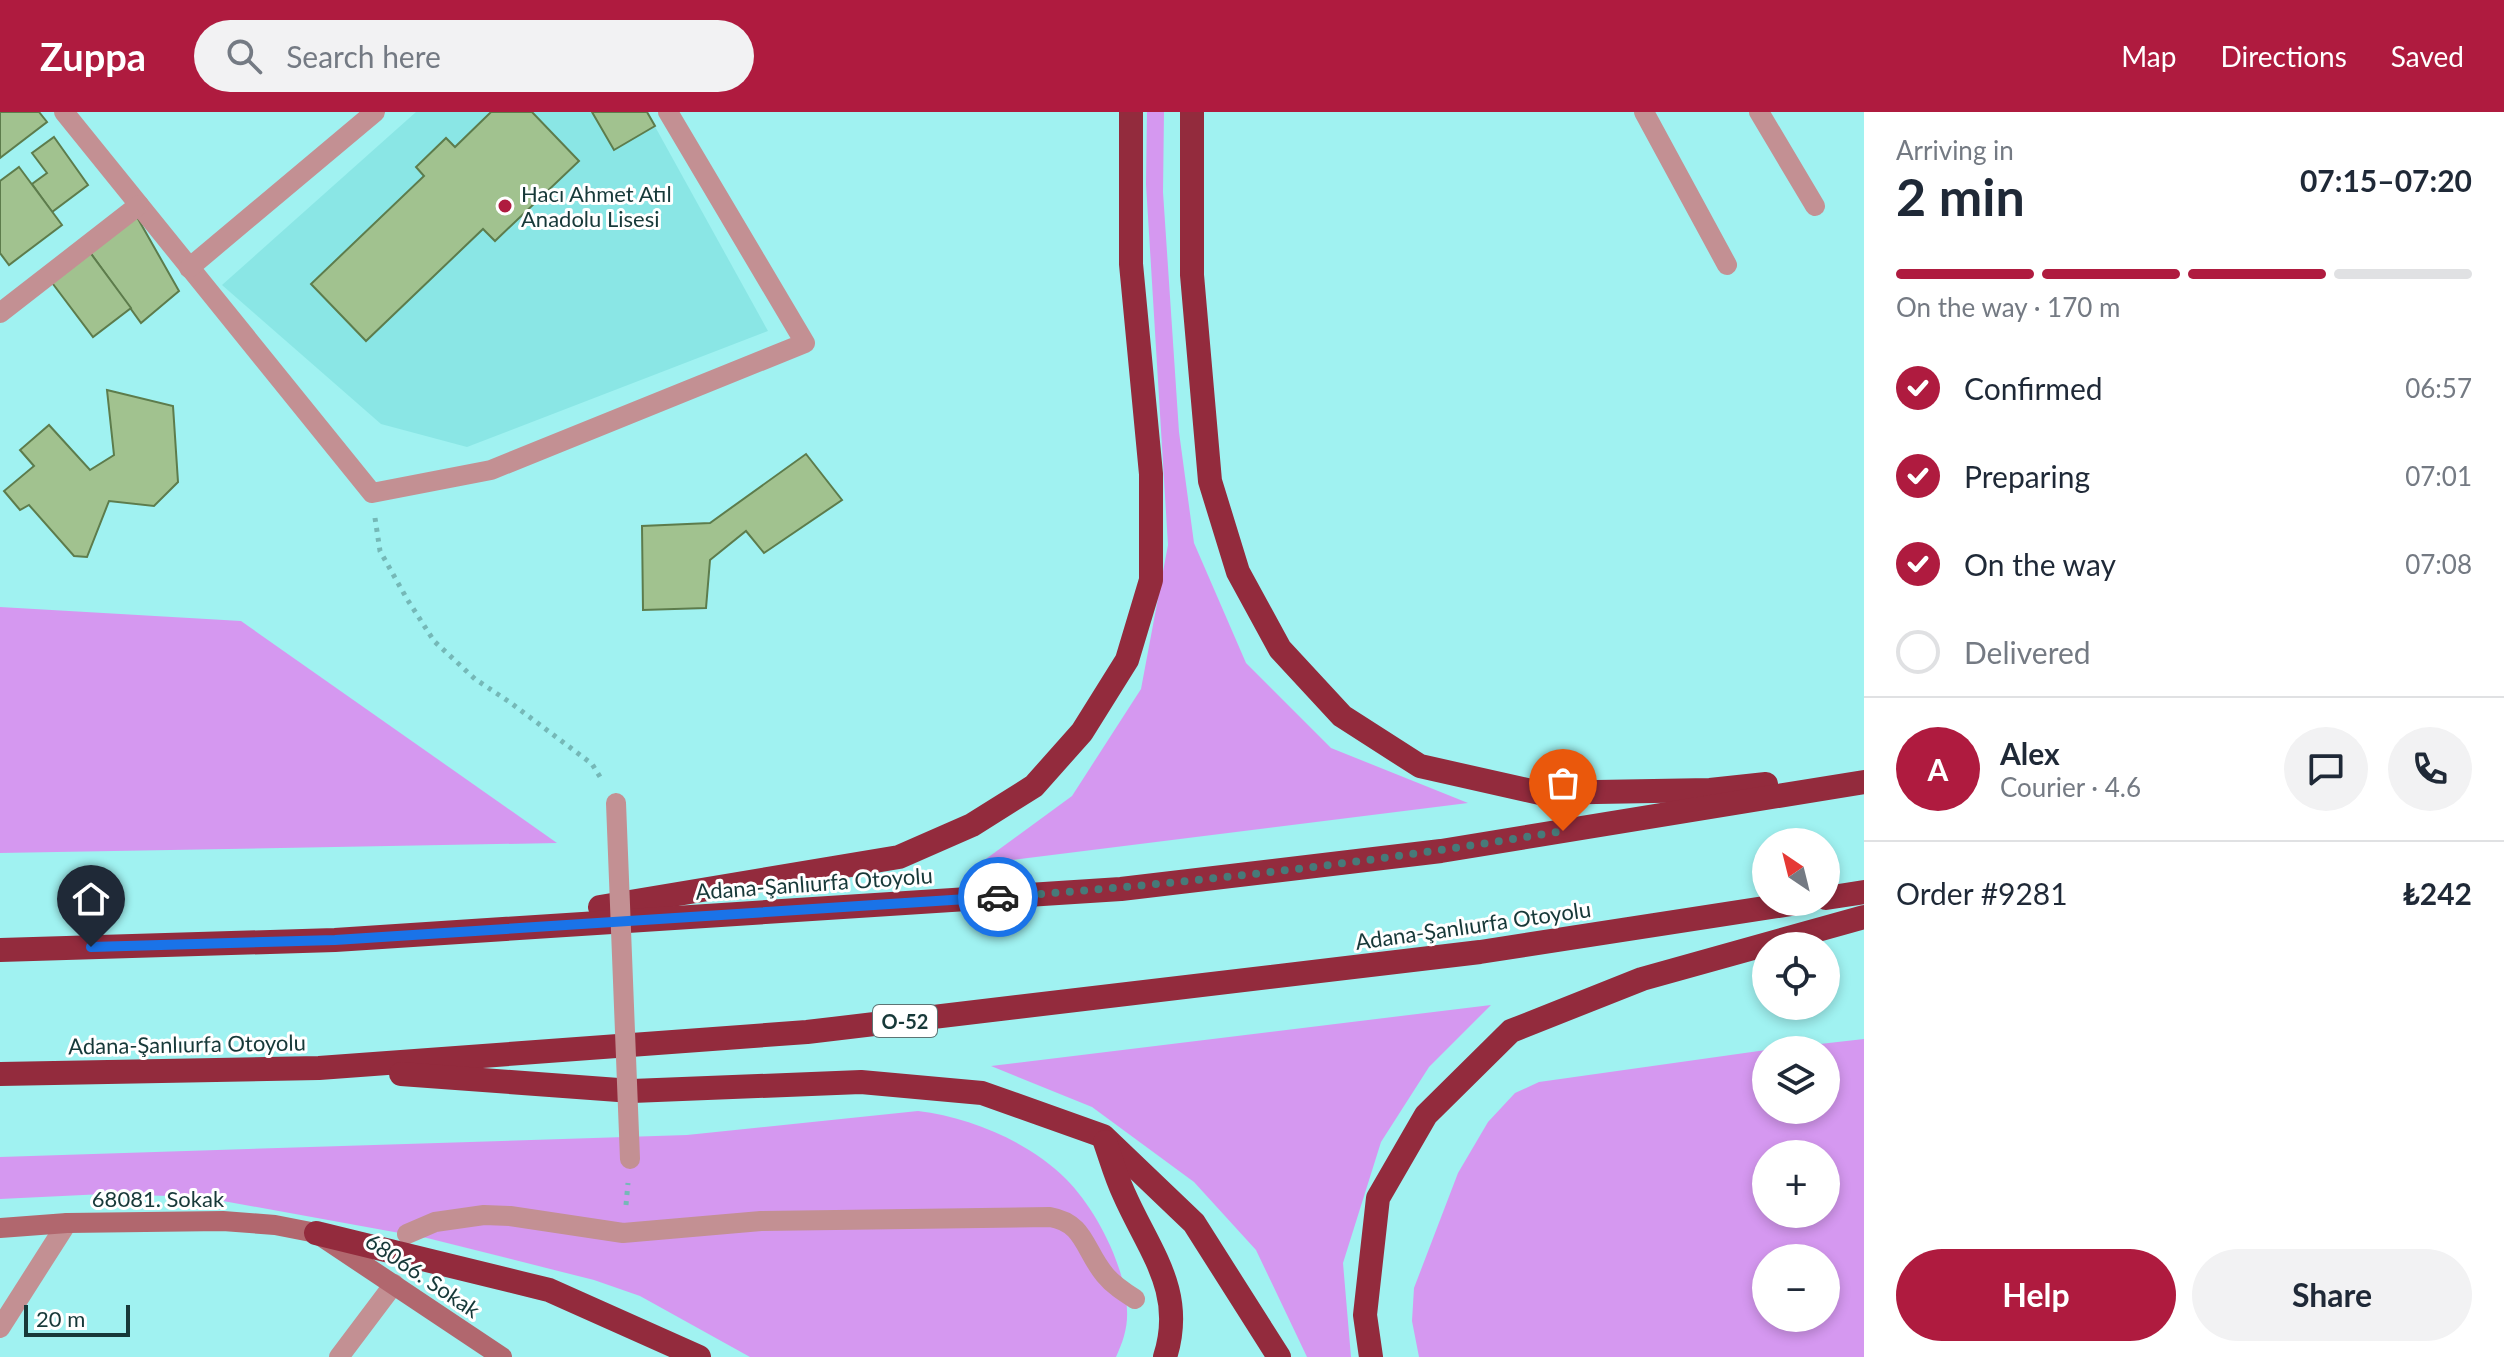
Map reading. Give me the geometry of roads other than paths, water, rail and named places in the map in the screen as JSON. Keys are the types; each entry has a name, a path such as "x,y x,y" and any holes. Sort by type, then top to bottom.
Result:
{"highway":[{"path":"335,940 629,904 899,857 972,825 1034,786 1082,732 1127,660 1151,580 1151,474 1131,264 1131,112"},
{"path":"1192,112 1192,275 1210,481 1238,572 1280,649 1342,716 1420,766 1540,793 1710,790 1864,773"},
{"name":"Adana-Şanlıurfa Otoyolu","path":"0,950 335,940 1121,889 1441,851 1864,782"},
{"path":"1840,896 1864,892"},
{"name":"Adana-Şanlıurfa Otoyolu","path":"0,1074 319,1068 822,1030 1480,952 1752,910"},
{"path":"1371,1357 1365,1315 1378,1198 1426,1115 1511,1031 1642,979 1864,917"},
{"path":"319,1068 632,1091 861,1082 982,1093 1103,1136 1194,1223 1279,1357"},
{"path":"1103,1136 1124,1193 1166,1277 1173,1334 1165,1357"},
{"path":"316,1233 549,1290 699,1357"}],"main road":[{"name":"68081. Sokak","path":"0,1228 67,1223 223,1221 275,1225 316,1233"},
{"name":"68066. Sokak","path":"316,1233 502,1357"}],"street":[{"path":"64,112 372,493 491,470 805,343 668,112"},
{"path":"189,268 375,112"},
{"path":"1644,112 1727,265"},
{"path":"1759,112 1815,206"},
{"path":"0,313 139,205"},
{"path":"616,803 630,1159"},
{"path":"407,1234 435,1222 484,1215 623,1233 761,1221 1050,1217 1066,1220 1076,1228 1106,1277 1135,1299"},
{"path":"0,1328 67,1223"},
{"path":"339,1357 394,1284"}],"place":[{"name":"Hacı Ahmet Atıl Anadolu Lisesi","path":"505,206"}]}
